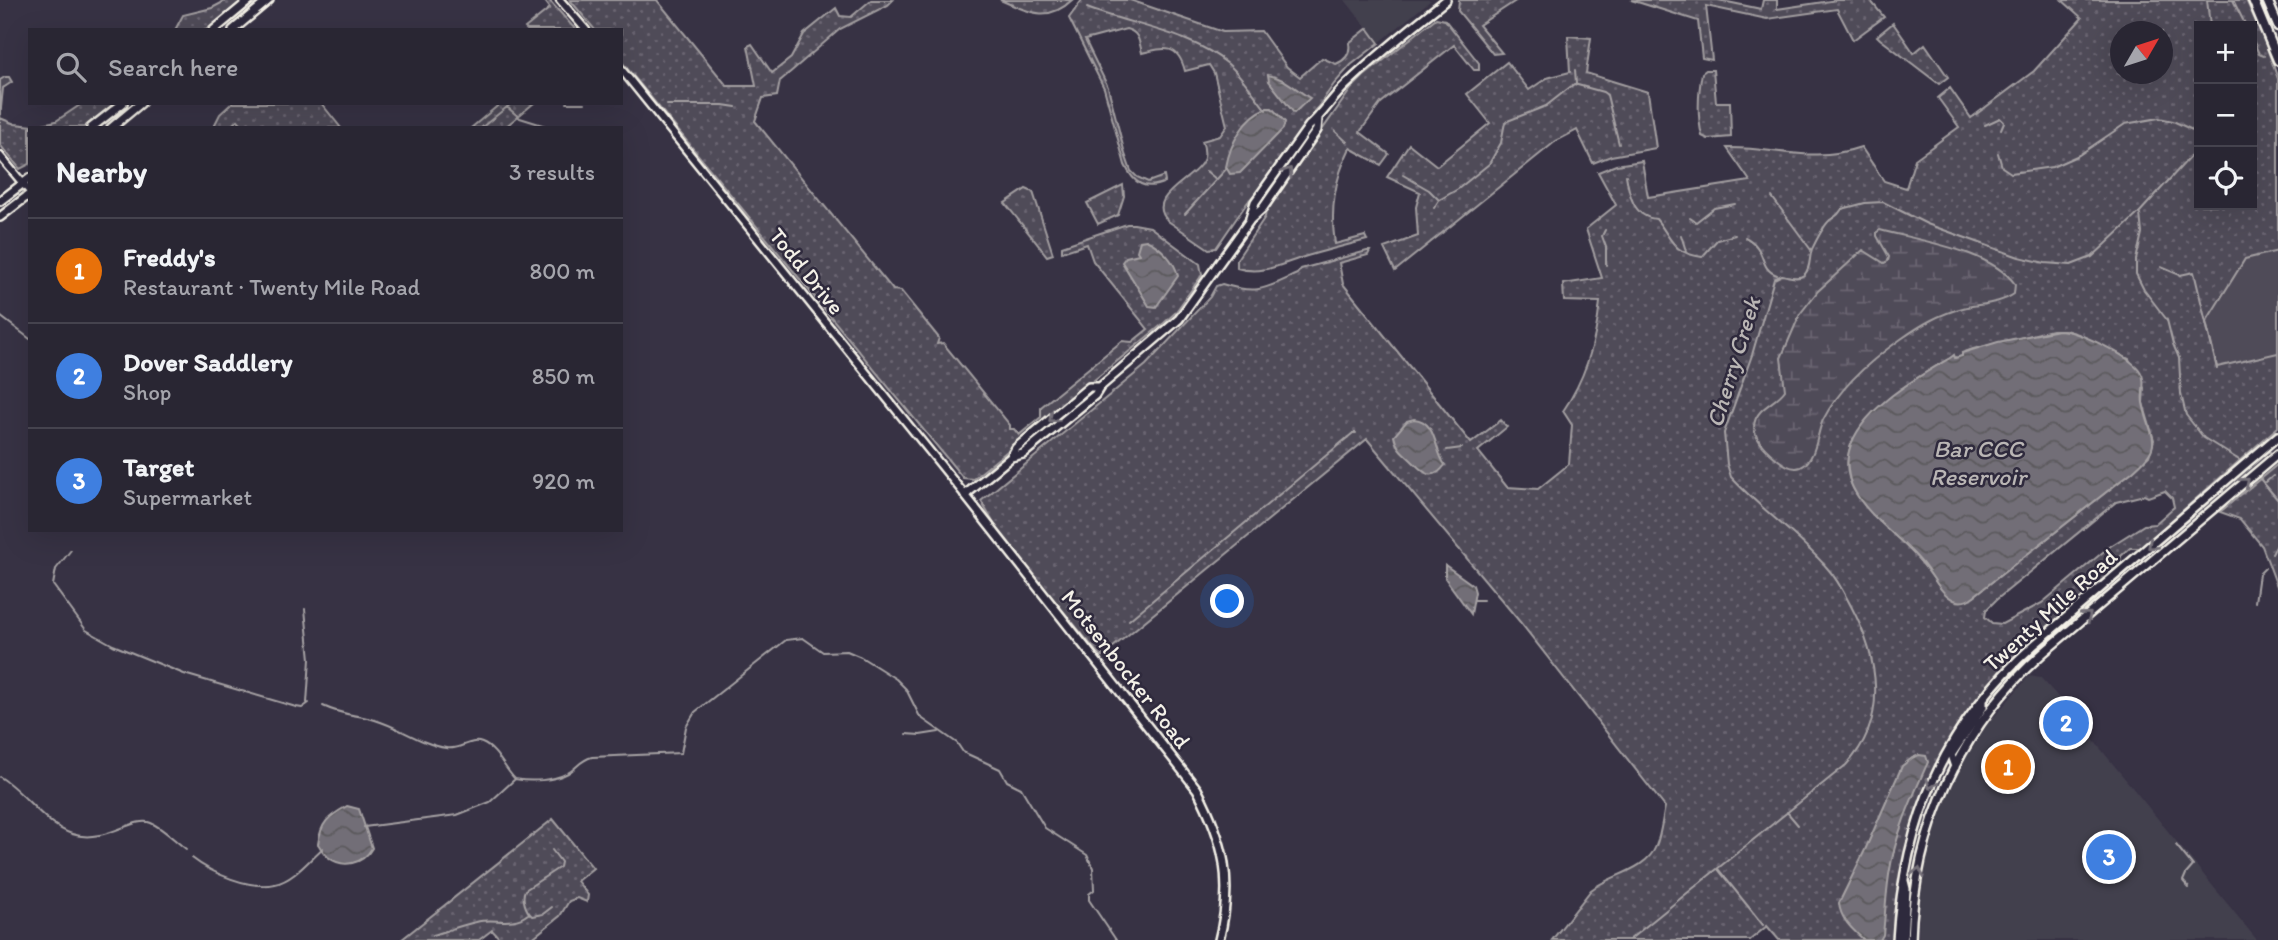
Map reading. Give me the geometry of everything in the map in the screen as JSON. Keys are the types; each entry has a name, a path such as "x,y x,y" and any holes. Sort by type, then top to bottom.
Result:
{"main road":[{"path":"216,28 250,0"},
{"path":"235,28 269,0"},
{"path":"965,495 1012,457 1016,448 1090,387 1100,387 1179,319 1250,220 1255,202 1309,125 1355,76 1446,0"},
{"path":"2253,0 2278,60"},
{"path":"2267,0 2278,26"},
{"path":"94,126 120,105"},
{"path":"113,126 139,105"},
{"path":"0,201 28,180"},
{"path":"0,217 28,195"},
{"name":"Twenty Mile Road","path":"1897,940 1903,877 1914,827 1931,782 1954,739 1983,698 2006,671 2034,645 2278,436"},
{"name":"Twenty Mile Road","path":"1911,940 1914,895 1923,848 1936,807 1955,767 1983,720 2020,674 2277,455"},
{"name":"Motsenbocker Road","path":"965,495 1196,789 1212,818 1225,864 1227,888 1219,940"},
{"path":"1955,767 1951,755 1983,707 1983,698"},
{"path":"1903,877 1906,889 1903,940"}],"street":[{"path":"560,0 584,28"},
{"name":"Todd Drive","path":"623,71 965,495"},
{"path":"0,156 28,190"}],"shaded area":[{"path":"1345,0 1431,0 1379,43"},
{"path":"2029,676 2041,678 2059,698 2257,940 1918,940 1924,870 1947,797 1966,758 1987,725"}],"green space":[{"path":"227,0 243,0 208,28 176,28 183,15 212,8"},
{"path":"544,0 549,0 574,28 525,28 550,8"},
{"path":"570,0 657,0 727,86 756,86 748,46 752,44 772,73 791,58 804,34 836,8 840,16 851,17 871,0 893,0 840,29 780,81 777,96 763,98 755,121 893,290 901,291 939,338 937,344 943,343 1010,425 1010,429 1014,429 1019,435 1041,417 1041,407 1122,341 1132,342 1148,329 1093,261 1087,244 1062,252 1062,246 1127,224 1150,227 1200,264 1202,275 1175,313 1164,323 973,479 963,478 623,63 623,28 593,28"},
{"path":"1000,0 1072,0 1054,12 1037,13"},
{"path":"1082,0 1130,0 1223,32 1261,31 1287,67 1300,77 1322,58 1336,64 1343,61 1348,53 1349,43 1368,28 1379,43 1351,65 1334,84 1216,248 1209,249 1168,221 1162,212 1162,203 1174,188 1200,166 1204,158 1202,141 1220,136 1227,126 1214,73 1209,65 1185,71 1179,56 1170,50 1158,49 1142,53 1136,35 1130,30 1085,40 1108,87 1131,171 1148,182 1164,176 1165,182 1158,185 1141,184 1132,177 1125,165 1104,88 1069,18"},
{"path":"1459,0 1517,0 1479,25 1502,53 1493,54 1458,11"},
{"path":"1631,0 1718,0 1761,9 1763,0 1777,0 1777,9 1837,0 1870,0 1884,17 1853,40 1837,9 1767,19 1706,6 1712,60 1702,58 1698,21"},
{"path":"2062,0 2246,0 2256,21 2194,21 2194,210 2257,210 2257,24 2278,79 2278,427 2140,548 2130,548 2121,556 2120,567 2025,647 1973,705 1953,734 1921,799 1902,868 1894,940 1779,940 1767,926 1750,940 1552,940 1591,890 1636,867 1651,854 1659,837 1665,807 1520,622 1367,439 1101,657 1001,536 981,501 1146,365 1210,297 1216,286 1222,284 1244,289 1261,289 1297,274 1301,269 1367,251 1370,251 1368,255 1339,263 1343,284 1471,443 1501,420 1507,427 1478,451 1507,487 1538,489 1569,464 1572,425 1563,411 1584,373 1596,331 1600,302 1564,301 1563,284 1602,278 1586,229 1616,205 1598,172 1616,165 1642,161 1648,197 1750,181 1727,148 1810,155 1843,152 1861,147 1884,181 1906,188 1915,159 1959,127 1938,98 1950,88 1971,118 2034,71 2082,18","holes":["2052,330 2078,334 2129,359 2144,388 2143,403 2154,440 2149,456 1974,596 1943,591 1912,552 1877,518 1854,490 1847,468 1850,447 1861,428 1896,393 1954,356 1963,356 1962,353 1973,349","2165,491 2172,498 2174,507 2155,524 2144,525 2109,547 2042,603 2002,624 1992,623 1985,617 1986,610 1996,600 2116,502 2144,495 2148,497"]},
{"path":"1436,18 1445,20 1479,63 1479,70 1474,70 1454,45 1381,103 1360,132 1389,154 1381,165 1350,148 1337,183 1333,207 1334,231 1335,244 1365,236 1367,240 1264,270 1237,268 1237,259 1265,217 1266,210 1351,89"},
{"path":"1893,23 1914,53 1925,44 1948,77 1939,84 1877,36"},
{"path":"1568,36 1591,38 1586,73 1648,92 1656,148 1611,156 1593,163 1577,130 1556,141 1395,271 1384,248 1418,236 1416,207 1420,192 1387,177 1409,144 1437,166 1490,123 1467,94 1507,62 1529,90 1547,78 1570,72"},
{"path":"1713,70 1716,102 1730,102 1731,137 1708,139 1702,136 1699,97 1702,73"},
{"path":"9,77 12,82 3,88 0,118 0,80"},
{"path":"80,105 112,105 85,126 33,126 56,121"},
{"path":"230,105 323,105 339,126 243,126 238,120 230,126 214,126 220,114"},
{"path":"499,105 532,105 506,126 473,126"},
{"path":"0,118 15,124 33,126 28,126 28,165 20,169 0,145"},
{"path":"1123,185 1124,196 1118,215 1098,224 1087,203"},
{"path":"1026,189 1033,192 1053,254 1047,256 1005,203"},
{"path":"1880,230 1953,248 1989,263 2004,272 2015,284 2014,294 2002,300 1954,310 1916,329 1890,347 1857,375 1838,396 1823,420 1813,453 1806,464 1798,468 1788,466 1766,449 1757,437 1754,424 1756,418 1785,390 1781,358 1800,314 1818,291 1863,250 1884,263 1888,261 1889,257 1877,236"},
{"path":"2278,251 2278,353 2217,367 2206,322 2245,259"},
{"path":"2269,451 2272,454 2042,649 2083,614 2103,592"},
{"path":"2278,464 2278,589 2262,546 2240,519 2220,512"},
{"path":"553,819 593,868 577,881 588,895 587,902 577,898 569,901 560,916 530,940 501,940 492,930 479,940 401,940"}],"water":[{"path":"1268,75 1285,81 1310,98 1294,113 1269,81"},
{"path":"1267,108 1272,108 1285,122 1283,129 1240,173 1230,174 1226,167 1239,132 1251,118"},
{"path":"1146,240 1166,255 1178,276 1156,307 1149,306 1122,262 1126,257 1139,254 1137,251 1140,241"},
{"name":"Bar CCC Reservoir","path":"2058,330 2077,334 2102,345 2126,358 2140,371 2143,379 2143,403 2152,433 2153,447 2133,471 1974,596 1964,601 1954,600 1860,499 1849,475 1849,451 1864,422 1876,409 1906,385 1954,355 1955,358 1962,356 1962,353 1998,342"},
{"path":"1407,421 1421,421 1431,430 1445,465 1435,474 1422,471 1396,443 1394,436"},
{"path":"1445,565 1473,585 1475,592 1471,614 1445,578"},
{"path":"1919,755 1926,756 1928,762 1895,846 1883,935 1880,940 1864,940 1844,919 1839,903 1902,766"},
{"path":"347,806 359,809 372,848 363,858 346,864 328,857 318,844 326,821"}],"waterway":[{"name":"Cherry Creek","path":"2207,0 2209,21"},
{"path":"2233,0 2244,21"},
{"path":"1087,8 1179,37 1213,53 1239,75 1266,110"},
{"path":"2257,49 2264,56"},
{"path":"1575,70 1576,83"},
{"path":"1434,208 1439,200 1458,189 1489,164 1501,143 1505,122 1546,106 1574,84 1607,95 1619,144"},
{"path":"483,126 510,105"},
{"path":"667,105 736,107"},
{"path":"507,107 520,118 546,126"},
{"path":"1985,125 2000,118 2004,122 2001,129"},
{"path":"1998,153 2002,167 2011,173 2052,167 2079,155 2125,124 2159,118 2194,131"},
{"path":"566,126 581,126"},
{"path":"1335,131 1347,142"},
{"name":"Cherry Creek","path":"1629,940 1846,765 1860,747 1874,708 1875,687 1868,646 1841,587 1817,557 1731,477 1727,464 1724,433 1752,355 1774,279 1782,275 1804,275 1820,234 1842,209 1883,202 1927,224 2019,257 2071,265 2092,257 2139,213 2194,152"},
{"path":"1185,214 1227,168"},
{"path":"1206,171 1216,179"},
{"path":"1403,175 1429,190 1439,200"},
{"path":"1626,175 1637,209 1656,219 1673,244 1684,252 1702,257 1717,240 1735,235"},
{"path":"1772,197 1811,250"},
{"path":"1690,218 1696,222 1714,208 1735,204"},
{"path":"2140,214 2142,233 2136,274 2144,290 2167,320 2179,358 2181,394 2186,415 2204,438 2244,463"},
{"path":"1605,230 1602,236 1606,247 1606,265"},
{"path":"1681,235 1686,251"},
{"path":"1745,237 1757,247 1767,268 1777,275"},
{"path":"2161,267 2180,275 2194,272 2217,369"},
{"path":"0,316 28,337"},
{"path":"1129,620 1356,433"},
{"path":"1447,450 1462,448"},
{"path":"2256,474 2278,500"},
{"path":"2266,482 2273,476"},
{"path":"2272,554 2278,543"},
{"path":"71,550 56,569 53,585 86,630 113,645 184,674 296,707 302,708 309,703"},
{"path":"2255,602 2259,574 2265,568"},
{"path":"1474,600 1483,600"},
{"path":"305,609 310,659 307,703"},
{"path":"323,706 384,723 437,746 456,748 473,742 482,743 496,754 515,779 535,781 562,776 592,757 681,753 686,727 695,712 786,640 803,638 823,652 847,651 861,657 896,679 906,689 920,717 957,743 963,752 1000,769 1007,781 1021,788 1045,828 1087,855 1093,868 1094,890 1089,894 1089,900 1116,940"},
{"path":"906,734 939,732"},
{"path":"0,777 43,816 72,834 95,836 144,822 160,828 186,849"},
{"path":"364,827 457,815 490,802 514,780"},
{"path":"1787,812 1798,825"},
{"path":"2176,845 2193,866 2183,881 2189,888"},
{"path":"192,858 231,879 265,885 289,878 323,848"},
{"path":"552,850 561,862 560,867 525,890 524,900 532,916 543,914 552,907"},
{"path":"1718,869 1763,925"},
{"path":"433,935 476,922 509,921 528,914"}],"place":[{"name":"Dover Saddlery","path":"2066,723"},
{"name":"Freddy's","path":"2008,767"},
{"name":"Target","path":"2109,857"}]}
